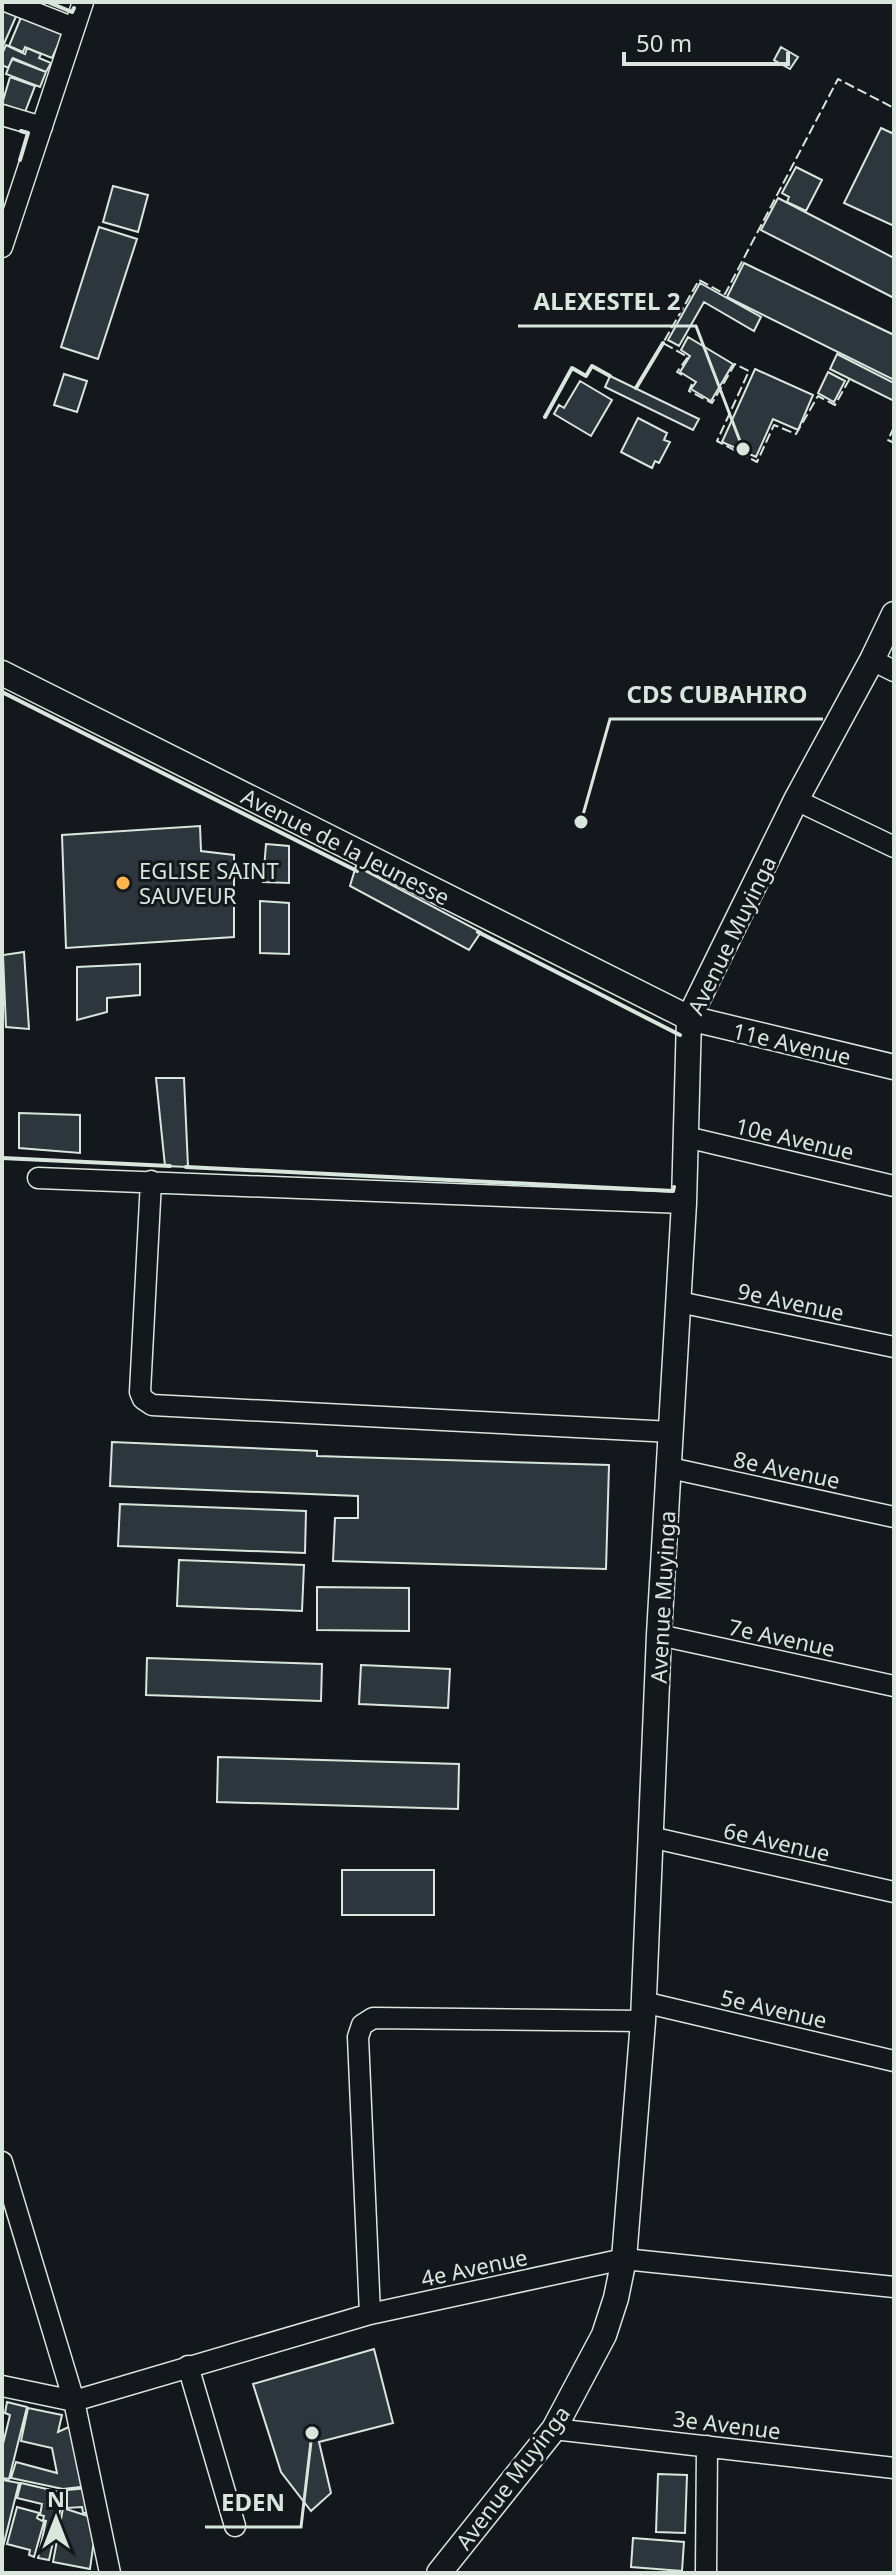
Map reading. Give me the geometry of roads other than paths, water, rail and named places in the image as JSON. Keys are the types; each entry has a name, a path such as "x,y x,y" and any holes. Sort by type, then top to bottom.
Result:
{"street":[{"path":"8,2 74,28"},
{"path":"2,247 83,2"},
{"path":"2,115 42,127"},
{"name":"Avenue Muyinga","path":"439,2573 554,2429 604,2335 624,2259 643,2012 659,1635 684,1203 689,1018 796,800 894,614"},
{"path":"872,660 894,671"},
{"name":"Avenue de la Jeunesse","path":"2,673 689,1018"},
{"path":"796,800 894,847"},
{"name":"11e Avenue","path":"689,1018 894,1067"},
{"name":"10e Avenue","path":"686,1137 894,1186"},
{"path":"38,1178 684,1203"},
{"path":"151,1181 140,1392 143,1399 152,1405 672,1432"},
{"name":"9e Avenue","path":"679,1302 894,1347"},
{"name":"8e Avenue","path":"670,1468 894,1517"},
{"name":"7e Avenue","path":"659,1635 894,1686"},
{"name":"6e Avenue","path":"650,1837 894,1892"},
{"name":"5e Avenue","path":"370,2314 358,2037 362,2025 373,2018 643,2012 894,2061"},
{"path":"2,2162 5,2183 74,2401 110,2573"},
{"name":"4e Avenue","path":"74,2401 370,2314 624,2259 894,2287"},
{"path":"188,2366 235,2526"},
{"path":"2,2386 74,2401"},
{"name":"3e Avenue","path":"554,2429 894,2468"},
{"path":"706,2573 707,2446"}],"place":[{"name":"ALEXESTEL 2","path":"743,449"},
{"name":"CDS CUBAHIRO","path":"581,822"},
{"name":"EGLISE SAINT SAUVEUR","path":"123,883"},
{"name":"EDEN","path":"312,2433"}]}
